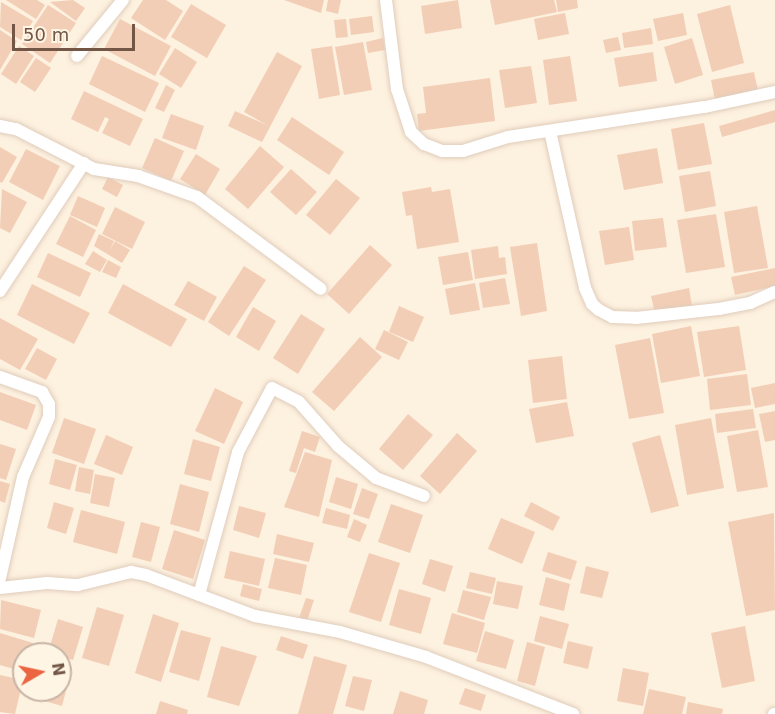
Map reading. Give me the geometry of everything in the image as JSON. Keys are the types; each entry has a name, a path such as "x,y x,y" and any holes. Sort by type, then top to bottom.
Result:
{"street":[{"path":"77,57 123,0"},
{"path":"386,0 397,89 411,132 424,144 442,151 463,151 508,137 775,92"},
{"path":"0,126 16,129 94,169 138,176 197,197 321,288"},
{"path":"550,131 585,288 591,304 599,310 612,317 636,318 719,309 750,303 775,292"},
{"path":"0,291 84,163"},
{"path":"0,377 42,392 49,404 49,417 23,477 0,578"},
{"path":"199,595 238,452 272,388 299,402 338,446 376,478 424,496"},
{"path":"0,588 47,583 78,585 131,572 255,616 340,632 426,657 573,714"}],"building":[{"path":"6,0 37,0 45,5 36,19"},
{"path":"73,0 85,8 76,21 50,2"},
{"path":"143,0 166,0 183,11 165,40 131,18"},
{"path":"284,0 324,0 321,13"},
{"path":"328,0 341,0 338,14 326,11"},
{"path":"458,0 462,28 425,34 421,6"},
{"path":"490,0 554,0 557,12 495,25"},
{"path":"556,0 577,0 578,8 558,12"},
{"path":"1,2 33,21 21,40 0,27"},
{"path":"191,4 226,25 207,58 171,37"},
{"path":"48,5 76,23 50,63 22,44"},
{"path":"730,5 744,63 712,72 697,14"},
{"path":"565,13 569,34 538,40 534,19"},
{"path":"683,13 687,35 658,41 653,19"},
{"path":"372,16 374,32 351,35 349,19"},
{"path":"120,19 171,46 155,76 104,49"},
{"path":"346,19 348,37 336,38 334,20"},
{"path":"651,28 653,44 624,48 622,33"},
{"path":"0,30 17,41 0,70"},
{"path":"618,37 621,50 606,53 603,40"},
{"path":"383,38 385,50 368,53 366,42"},
{"path":"692,38 703,75 675,84 664,47"},
{"path":"363,42 372,90 344,95 335,47"},
{"path":"19,46 34,56 16,84 1,74"},
{"path":"332,46 340,95 319,99 311,49"},
{"path":"175,48 197,62 181,88 159,74"},
{"path":"277,52 302,66 262,142 228,126 235,111 267,125 244,112"},
{"path":"653,52 657,81 619,87 614,58"},
{"path":"102,56 159,83 145,112 89,84"},
{"path":"570,56 577,101 549,105 543,60"},
{"path":"36,58 51,68 35,92 20,82"},
{"path":"531,66 537,103 505,108 499,70"},
{"path":"754,72 758,91 715,100 711,80"},
{"path":"490,78 495,121 419,131 417,114 426,113 423,87"},
{"path":"166,85 175,90 164,112 155,108"},
{"path":"84,91 143,119 130,146 102,133 109,119 105,117 98,132 71,119"},
{"path":"775,110 775,122 722,137 719,126"},
{"path":"171,114 204,126 196,150 162,138"},
{"path":"292,117 344,152 329,175 277,140"},
{"path":"704,123 712,164 678,170 671,129"},
{"path":"155,138 184,151 171,181 142,168"},
{"path":"260,146 284,167 248,209 225,189"},
{"path":"0,147 17,157 2,183 0,182"},
{"path":"657,148 663,183 624,190 617,155"},
{"path":"26,149 60,166 43,200 9,182"},
{"path":"196,154 220,169 205,195 180,179"},
{"path":"291,169 317,192 296,215 270,192"},
{"path":"710,171 716,206 685,212 679,176"},
{"path":"108,177 123,185 117,197 102,189"},
{"path":"336,179 360,198 330,235 306,215"},
{"path":"431,187 432,192 450,189 459,242 417,249 412,215 406,216 402,192"},
{"path":"2,189 27,202 10,233 0,228"},
{"path":"78,196 105,208 97,227 70,215"},
{"path":"757,206 768,268 734,273 724,212"},
{"path":"115,207 145,222 132,249 102,234"},
{"path":"716,214 725,267 686,273 677,220"},
{"path":"70,216 96,230 83,257 56,244"},
{"path":"663,218 667,247 635,251 632,221"},
{"path":"629,227 634,260 605,265 599,231"},
{"path":"99,234 114,241 110,250 115,241 130,250 122,263 94,246"},
{"path":"537,243 547,311 521,316 510,247"},
{"path":"370,245 392,265 349,314 327,294"},
{"path":"498,246 499,258 505,257 507,274 475,279 471,250"},
{"path":"93,251 107,260 100,272 85,264"},
{"path":"468,252 473,280 443,285 438,257"},
{"path":"48,253 91,273 80,297 37,277"},
{"path":"108,260 121,267 116,278 102,272"},
{"path":"244,266 266,280 229,336 208,322"},
{"path":"775,268 775,286 735,295 731,277"},
{"path":"505,278 510,304 483,308 479,283"},
{"path":"188,281 217,297 204,321 174,305"},
{"path":"475,283 480,310 450,315 445,289"},
{"path":"32,284 90,313 74,344 17,315"},
{"path":"123,284 187,319 171,347 108,313"},
{"path":"689,288 692,306 655,313 651,296"},
{"path":"399,306 424,317 413,342 389,332"},
{"path":"253,307 276,321 259,351 236,337"},
{"path":"301,314 325,329 298,374 273,358"},
{"path":"0,318 38,339 20,370 0,359"},
{"path":"691,326 700,376 661,383 652,334"},
{"path":"739,326 746,370 704,377 697,332"},
{"path":"384,330 408,342 399,360 375,349"},
{"path":"360,337 382,357 334,411 312,392"},
{"path":"650,338 664,413 629,419 615,345"},
{"path":"37,348 57,359 46,380 25,369"},
{"path":"562,356 567,399 533,403 528,360"},
{"path":"747,374 751,405 710,410 707,379"},
{"path":"775,383 775,404 755,408 751,388"},
{"path":"215,388 243,402 224,444 195,431"},
{"path":"0,392 36,405 27,430 0,420"},
{"path":"567,402 574,436 536,443 529,409"},
{"path":"753,409 756,428 717,433 715,414"},
{"path":"775,411 775,440 765,442 759,414"},
{"path":"408,414 433,435 403,470 379,449"},
{"path":"64,418 96,429 84,464 52,453"},
{"path":"711,418 724,488 687,495 675,425"},
{"path":"758,430 768,487 737,492 727,436"},
{"path":"302,431 320,437 315,452 304,448 296,473 289,471"},
{"path":"457,433 477,451 440,494 420,476"},
{"path":"106,435 133,447 122,475 94,464"},
{"path":"660,435 679,506 651,513 632,443"},
{"path":"193,439 220,447 211,481 184,474"},
{"path":"0,444 16,449 6,480 0,478"},
{"path":"305,452 332,460 319,517 284,507"},
{"path":"55,459 77,465 70,490 49,484"},
{"path":"79,467 94,470 90,494 75,491"},
{"path":"95,474 115,478 109,507 90,503"},
{"path":"336,477 358,484 351,509 329,502"},
{"path":"0,481 10,484 5,503 0,501"},
{"path":"180,484 209,492 199,532 170,524"},
{"path":"362,488 378,494 369,519 353,514"},
{"path":"54,502 74,508 66,534 47,528"},
{"path":"531,502 560,517 553,531 524,516"},
{"path":"391,504 423,515 410,553 378,542"},
{"path":"239,506 266,513 259,538 233,530"},
{"path":"326,508 350,515 347,529 322,523"},
{"path":"81,510 125,522 117,554 73,542"},
{"path":"774,513 775,610 746,616 728,522"},
{"path":"501,518 535,532 522,564 488,549"},
{"path":"354,519 367,525 360,542 347,537"},
{"path":"141,522 160,527 151,562 132,557"},
{"path":"174,530 205,540 193,579 162,569"},
{"path":"277,534 314,543 309,562 273,554"},
{"path":"230,551 265,559 259,586 224,578"},
{"path":"548,552 577,561 571,580 542,571"},
{"path":"369,553 400,563 381,622 349,612"},
{"path":"275,558 307,565 301,595 268,588"},
{"path":"430,559 453,566 445,592 422,584"},
{"path":"586,566 609,572 602,598 580,593"},
{"path":"470,572 496,578 492,594 466,588"},
{"path":"546,577 570,584 564,611 539,605"},
{"path":"497,581 523,586 518,609 493,604"},
{"path":"243,584 262,589 259,601 240,596"},
{"path":"399,589 431,598 421,634 389,625"},
{"path":"463,590 491,597 484,620 457,612"},
{"path":"306,598 314,600 307,621 299,618"},
{"path":"1,600 41,610 34,638 0,629"},
{"path":"97,607 124,615 109,666 82,658"},
{"path":"452,613 485,623 477,653 443,644"},
{"path":"153,614 179,623 161,682 135,673"},
{"path":"540,616 569,624 562,649 534,641"},
{"path":"58,619 83,627 73,660 72,642 51,642"},
{"path":"745,626 755,681 722,688 711,633"},
{"path":"181,630 211,638 199,681 169,672"},
{"path":"485,631 514,640 506,669 476,661"},
{"path":"0,633 30,642 12,642 12,668 0,665"},
{"path":"281,636 308,645 303,659 276,650"},
{"path":"568,641 593,647 588,669 563,663"},
{"path":"527,642 545,647 535,686 517,681"},
{"path":"221,646 257,656 239,706 207,697"},
{"path":"314,656 347,665 333,714 298,714"},
{"path":"623,668 649,673 643,706 617,701"},
{"path":"0,675 12,678 12,702 18,702 15,714 0,712"},
{"path":"353,676 372,680 364,711 345,706"},
{"path":"465,688 486,695 481,711 459,704"},
{"path":"649,689 686,697 682,714 643,714"},
{"path":"400,691 428,700 424,714 393,714"},
{"path":"160,701 188,710 187,714 156,714"},
{"path":"48,702 63,702 62,706"},
{"path":"688,702 723,709 722,714 686,714"}]}
